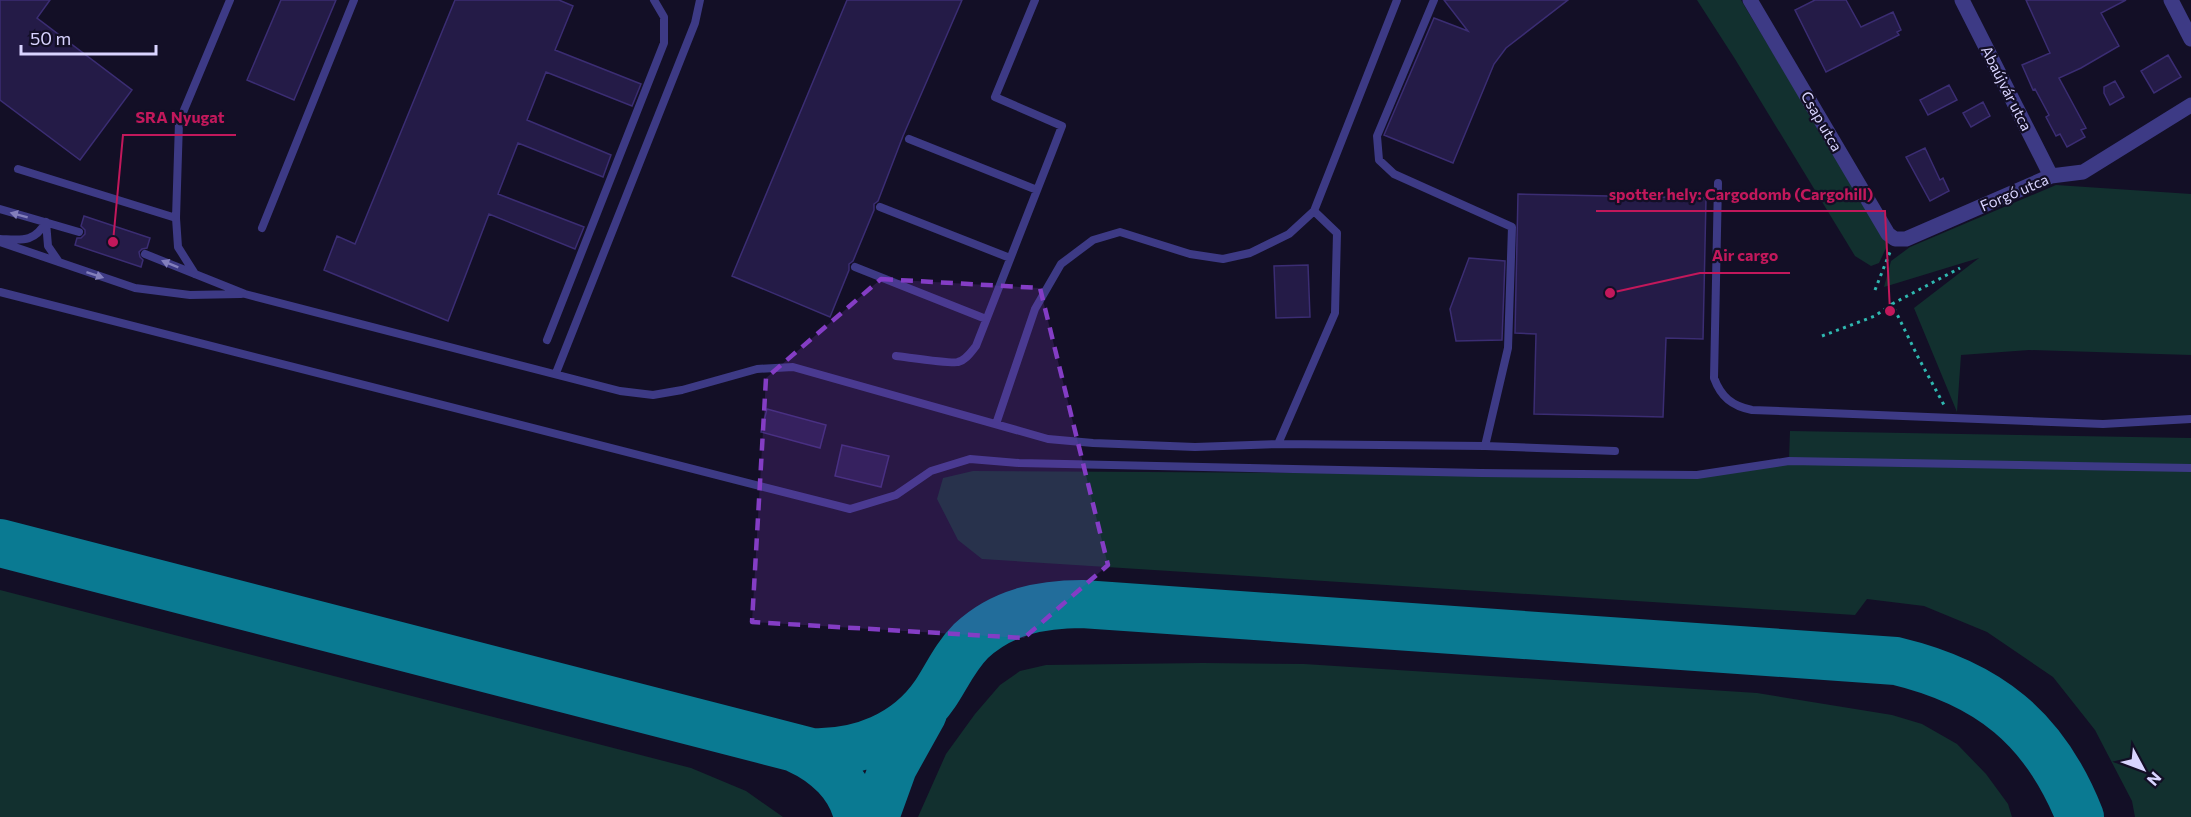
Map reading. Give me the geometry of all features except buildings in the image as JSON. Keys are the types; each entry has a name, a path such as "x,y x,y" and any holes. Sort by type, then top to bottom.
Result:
{"street":[{"name":"Csap utca","path":"1750,0 1888,234 1896,240"},
{"name":"Abaújvár utca","path":"1962,0 2051,176"},
{"path":"2171,0 2191,39"},
{"name":"Forgó utca","path":"1896,240 1906,239 2051,176 2083,172 2191,105"}],"lane":[{"path":"195,274 178,247 176,218 179,122 230,0"},
{"path":"262,228 354,0"},
{"path":"547,340 664,43 664,17 654,0"},
{"path":"556,374 695,23 700,0"},
{"path":"896,356 960,362 976,346 1062,126 995,98 1035,0"},
{"path":"996,424 1035,309 1061,264 1094,240 1120,232 1190,254 1223,260 1250,253 1289,234 1314,211 1397,0"},
{"path":"1434,0 1377,136 1379,160 1394,174 1512,227 1508,348 1485,446"},
{"path":"909,139 1037,190"},
{"path":"18,169 176,218"},
{"path":"1718,183 1714,378 1719,390 1727,400 1738,407 1752,410 2103,424 2191,420"},
{"path":"880,207 1010,258"},
{"path":"0,209 79,232"},
{"path":"1278,444 1335,313 1337,233 1314,211"},
{"path":"0,241 28,239 37,235 45,222"},
{"path":"45,222 48,246 59,263"},
{"path":"0,241 135,288 190,295 245,294"},
{"path":"145,254 245,294 621,391 653,395 682,390 757,369 793,367 1048,439 1195,447 1278,444 1485,446 1615,451"},
{"path":"855,267 986,319"},
{"path":"0,292 850,509 896,495 931,471 970,459 1019,463 1686,475 1789,461 2191,468"}],"path":[{"path":"1875,290 1896,240"},
{"path":"1822,336 1875,316 1892,304 1960,268"},
{"path":"1892,304 1952,419"}],"highlighted area":[{"path":"881,279 1040,288 1108,565 1024,638 752,622 766,378"}],"green space":[{"path":"1697,0 1741,0 1888,244 1879,263 1871,266 1855,256"},
{"path":"2056,185 2191,194 2191,355 2029,350 1961,355 1957,412 1914,308 1979,258 1884,287 1891,261 1910,247"},
{"path":"1790,431 2191,438 2191,817 2135,817 2132,801 2095,730 2053,677 1987,632 1924,606 1867,599 1855,615 982,559 958,540 937,499 943,478 973,471 1697,475 1789,461"},
{"path":"0,590 691,768 746,791 783,817 0,817"},
{"path":"1304,664 1757,693 1892,715 1922,724 1957,744 1986,774 2008,804 2012,817 918,817 946,754 975,714 1000,685 1020,671 1046,665"}],"taxiway":[{"path":"0,543 811,752 847,750 896,731 924,708 960,654 983,631 1023,612 1067,604 1896,661 1929,670 1959,682 2009,714 2031,734 2049,758 2066,786 2080,817"},
{"path":"875,817 893,767 923,713"},
{"path":"797,749 808,754 836,776 850,795 858,817"}],"place":[{"name":"SRA Nyugat","path":"113,242"},
{"name":"Air cargo","path":"1610,293"},
{"name":"spotter hely: Cargodomb (Cargohill)","path":"1890,311"}]}
